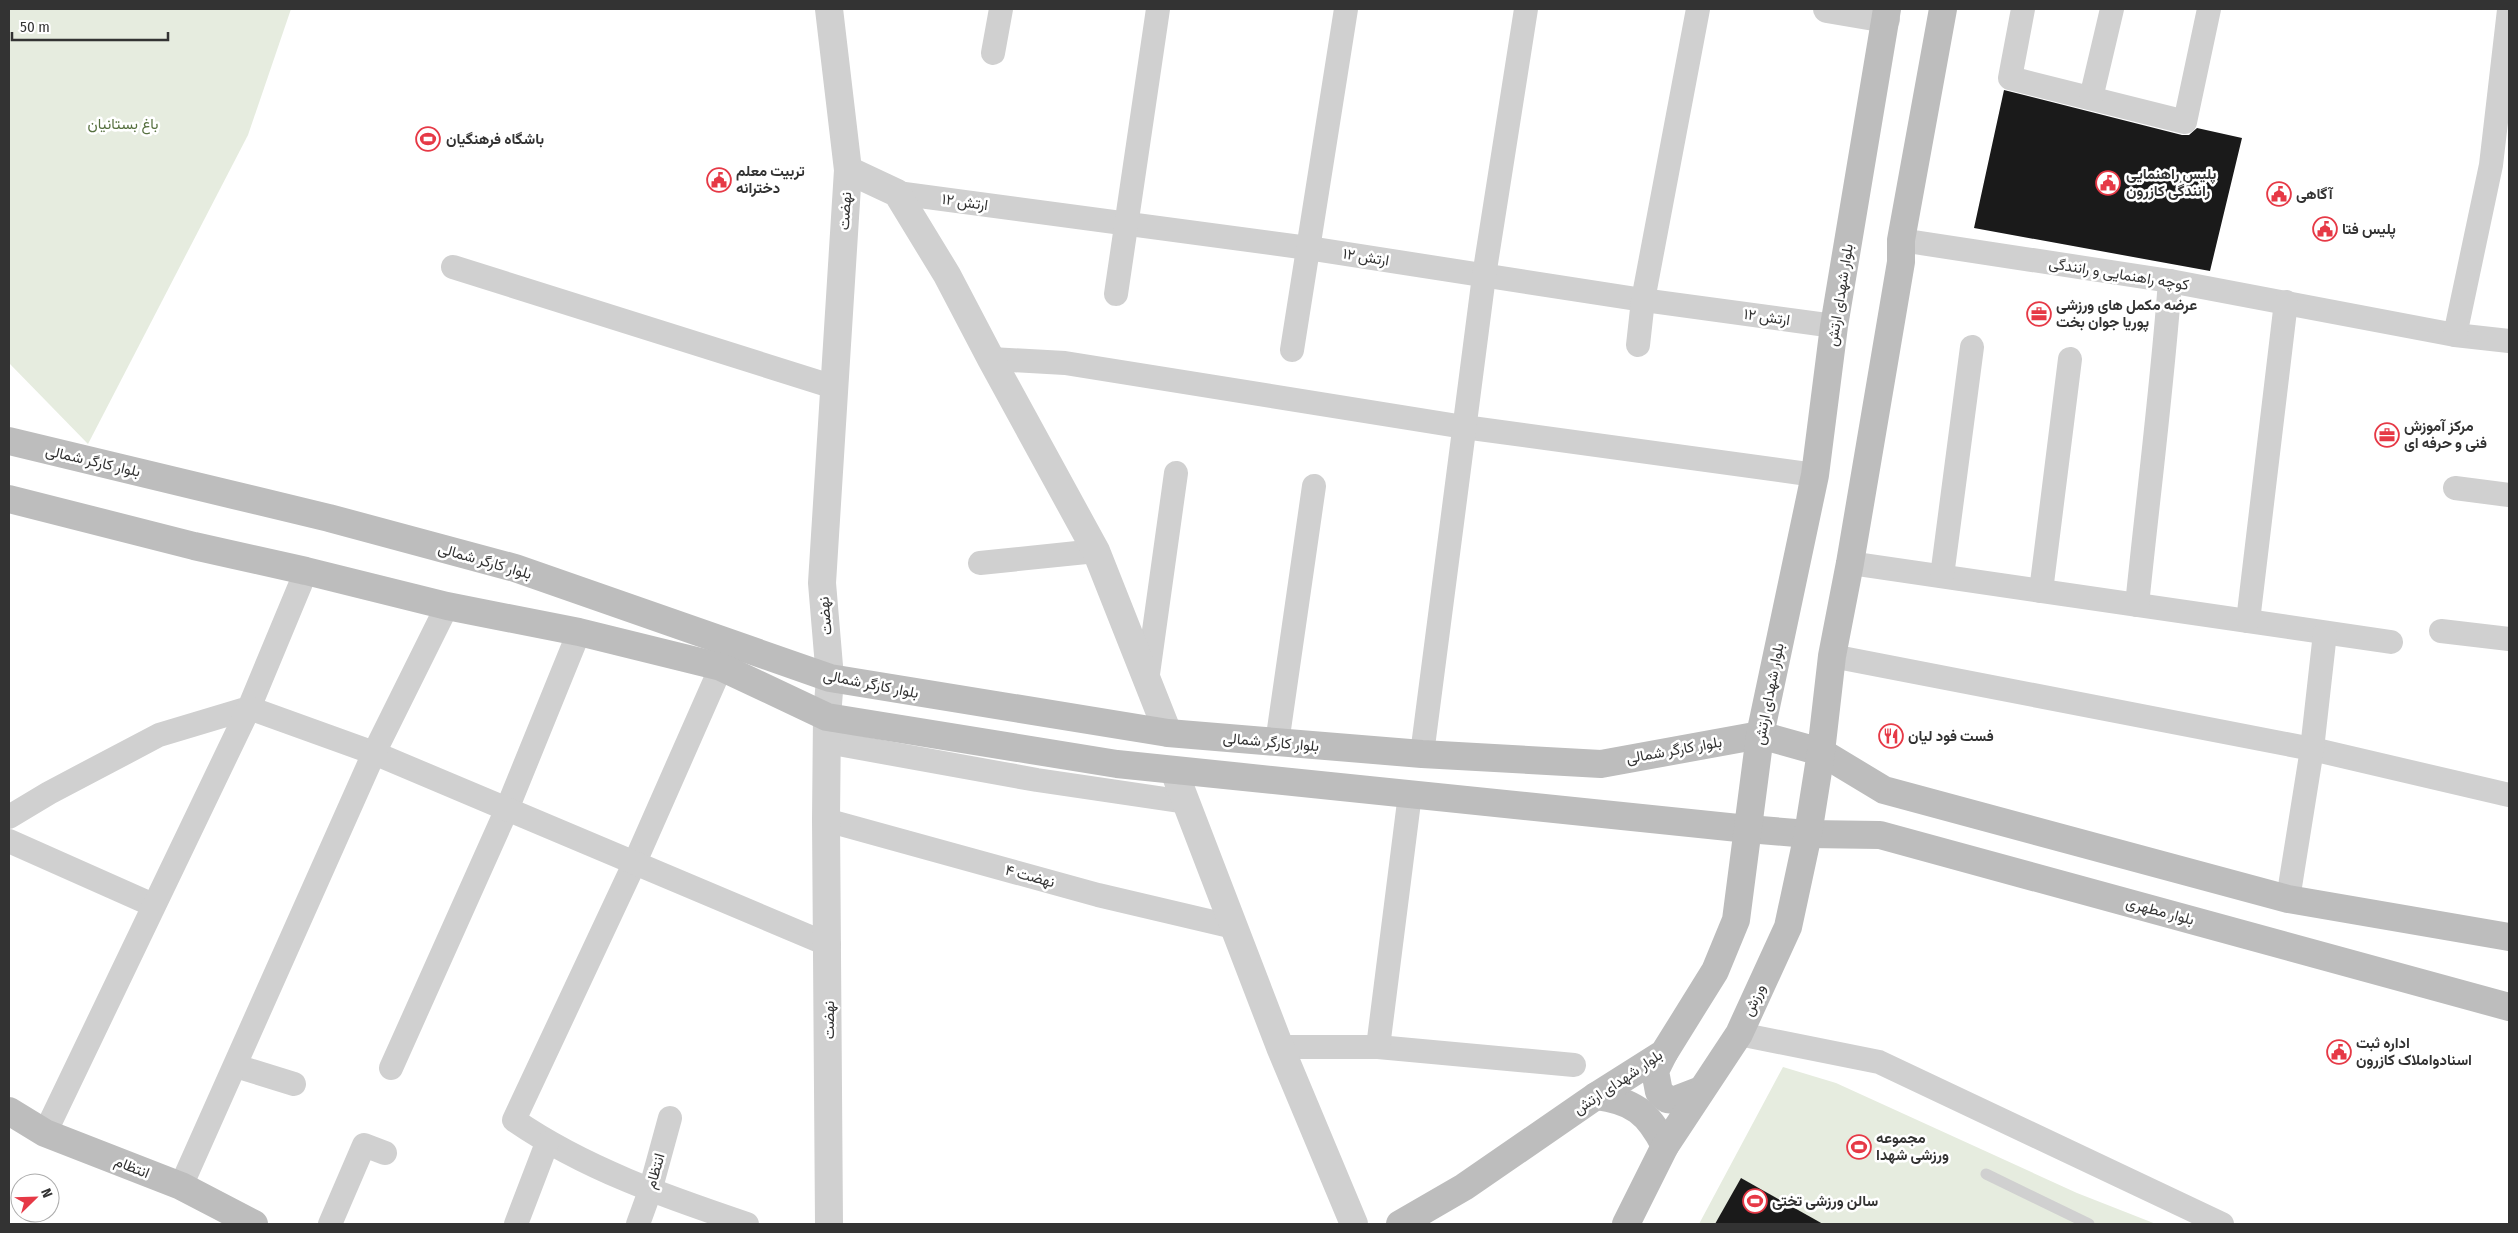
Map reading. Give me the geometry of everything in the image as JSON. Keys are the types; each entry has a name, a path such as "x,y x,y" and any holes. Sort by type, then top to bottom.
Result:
{"main road":[{"path":"1821,752 1832,656 1850,563 1901,262 1901,240 1943,9"},
{"name":"بلوار شهدای ارتش","path":"1400,1224 1464,1187 1596,1096 1664,1053 1716,971 1736,920 1760,734 1815,475 1834,326 1887,14"},
{"name":"بلوار کارگر شمالی","path":"9,440 329,518 515,568 830,678 1168,733 1422,754 1601,764 1760,734"},
{"path":"9,499 194,546 306,571 447,606 579,632 721,667 827,729 1117,764 1748,829"},
{"path":"1760,734 1821,752 1884,790 2288,899 2509,937"},
{"name":"ورزش","path":"1626,1224 1665,1146 1739,1034 1788,927 1808,834 1821,752"},
{"name":"بلوار مطهری","path":"1748,829 1808,834 1880,835 1937,849 2509,1007"},
{"path":"1664,1053 1655,1072 1659,1092 1667,1100 1676,1100 1701,1090"},
{"path":"1596,1096 1618,1099 1639,1109 1654,1125 1665,1146"},
{"name":"انتظام","path":"9,1111 45,1133 181,1186 254,1224"}],"street":[{"name":"نهضت","path":"828,9 848,170 822,583 830,678 827,729 826,820 829,945 829,1224"},
{"path":"993,53 1001,9"},
{"path":"1116,294 1158,9"},
{"path":"1292,350 1346,9"},
{"path":"1422,754 1484,276 1526,9"},
{"path":"1638,345 1642,300 1698,9"},
{"path":"1826,9 1887,14"},
{"path":"2023,9 2010,78 2185,122 2209,9"},
{"path":"2092,98 2112,9"},
{"path":"2455,335 2500,166 2509,10"},
{"path":"848,170 898,193 948,274 991,359 1096,550 1168,733"},
{"name":"ارتش ۱۲","path":"898,193 1308,248 1642,300 1834,326"},
{"name":"کوچه راهنمایی و رانندگی","path":"1901,240 2170,281 2455,335 2509,341"},
{"path":"452,267 834,387"},
{"path":"2137,605 2154,433 2163,370 2170,281"},
{"path":"2248,622 2286,302"},
{"path":"1942,576 1972,347"},
{"path":"991,359 1065,363 1464,427 1815,475"},
{"path":"2041,591 2070,359"},
{"path":"1147,681 1176,473"},
{"path":"1277,743 1314,486"},
{"path":"2455,488 2509,495"},
{"path":"980,563 1096,550"},
{"path":"1850,563 2391,642"},
{"path":"45,1133 249,708 306,571"},
{"path":"181,1186 374,753 447,606"},
{"path":"2441,631 2509,639"},
{"path":"391,1068 507,809 579,632"},
{"path":"2288,899 2312,750 2325,633"},
{"path":"1832,656 2312,750 2509,795"},
{"path":"721,667 635,862 514,1120 547,1143 650,1191 747,1224"},
{"path":"9,817 49,793 159,735 249,708 374,753 829,945"},
{"path":"827,729 1037,780 1186,802"},
{"path":"1174,770 1280,1047 1354,1224"},
{"path":"1378,1047 1410,794"},
{"name":"نهضت ۴","path":"826,820 1098,895 1234,927"},
{"path":"9,841 153,905"},
{"path":"1739,1034 1879,1062 2222,1224"},
{"path":"1280,1047 1378,1047 1574,1065"},
{"path":"236,1066 294,1084"},
{"name":"انتظام","path":"638,1224 650,1191 670,1118"},
{"path":"516,1224 547,1143"},
{"path":"330,1224 364,1145 385,1153"}],"lane":[{"path":"1986,1174 2089,1224"}],"green space":[{"name":"باغ بستانیان","path":"9,9 291,9 248,135 88,444 9,363"},
{"name":"مجموعه ورزشی شهدا","path":"1783,1067 1836,1083 2077,1193 2156,1224 1699,1224"}],"building":[{"name":"پلیس راهنمایی رانندگی کازرون","path":"2004,90 2182,135 2189,135 2197,128 2242,138 2210,271 1974,228"},
{"name":"سالن ورزشی تختی","path":"1741,1178 1823,1224 1715,1224"}],"place":[{"name":"باشگاه فرهنگیان","path":"428,139"},
{"name":"تربیت معلم دخترانه","path":"719,180"},
{"name":"پلیس راهنمایی رانندگی کازرون","path":"2108,183"},
{"name":"آگاهی","path":"2279,194"},
{"name":"پلیس فتا","path":"2325,229"},
{"name":"عرضه مکمل های ورزشی پوریا جوان بخت","path":"2039,314"},
{"name":"مرکز آموزش فنی و حرفه ای","path":"2387,435"},
{"name":"فست فود لیان","path":"1891,736"},
{"name":"اداره ثبت اسنادواملاک کازرون","path":"2339,1052"},
{"name":"مجموعه ورزشی شهدا","path":"1859,1147"},
{"name":"سالن ورزشی تختی","path":"1755,1201"}]}
